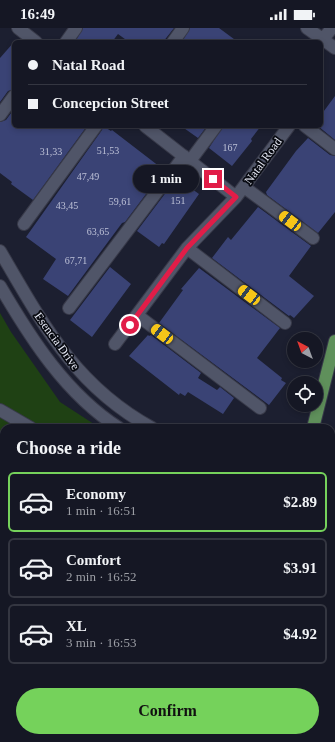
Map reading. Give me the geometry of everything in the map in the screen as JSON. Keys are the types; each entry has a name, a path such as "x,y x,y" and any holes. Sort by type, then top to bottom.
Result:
{"main road":[{"path":"314,424 335,341"}],"street":[{"path":"18,28 33,40"},
{"path":"67,40 76,28"},
{"path":"174,40 183,28"},
{"path":"307,28 335,48"},
{"path":"323,39 332,28"},
{"path":"0,114 12,99"},
{"path":"24,224 95,128"},
{"path":"148,128 236,197"},
{"path":"69,308 187,158 214,128"},
{"name":"Natal Road","path":"115,344 187,248 236,197 288,128"},
{"path":"308,128 335,149"},
{"path":"244,187 313,238"},
{"path":"187,248 286,323"},
{"name":"Esencia Drive","path":"0,251 44,325 79,372 121,408 146,424"},
{"name":"Esencia Drive","path":"1,291 26,329 58,372 83,398 114,424"},
{"path":"137,315 260,408"},
{"path":"0,410 24,424"}],"green space":[{"path":"0,313 11,332 60,402 94,424 0,424"}],"building":[{"path":"83,28 174,28 165,40 126,40 118,34 114,40 76,40"},
{"path":"190,28 219,28 235,40 183,40"},
{"path":"12,44 12,90 8,91 0,102 0,58"},
{"path":"335,96 335,140 320,128 323,128 323,112"},
{"path":"12,112 12,128 86,128 33,200 11,184 12,182 0,173 0,122 6,120"},
{"path":"102,128 106,128 111,131 112,130 164,170 125,222 122,223 68,296 43,279 56,259 26,237"},
{"path":"184,128 206,128 198,138"},
{"path":"222,128 259,128 251,139 252,141 232,166 209,148"},
{"path":"308,138 330,155 335,156 335,212 318,233 267,195 266,192 296,151"},
{"path":"176,179 199,194 164,244 162,243 159,247 137,231"},
{"path":"258,207 311,246 289,276 314,296 294,318 290,315 289,316 212,258 228,237 231,240"},
{"path":"110,267 131,284 92,337 70,320"},
{"path":"199,268 280,328 257,358 286,383 269,405 159,323 183,290 181,289"},
{"path":"148,335 151,335 201,373 198,378 217,390 220,387 234,398 223,414 188,392 185,396 180,393 179,395 129,356"}],"route":[{"path":"130,325 196,237 236,197 213,179"}]}
